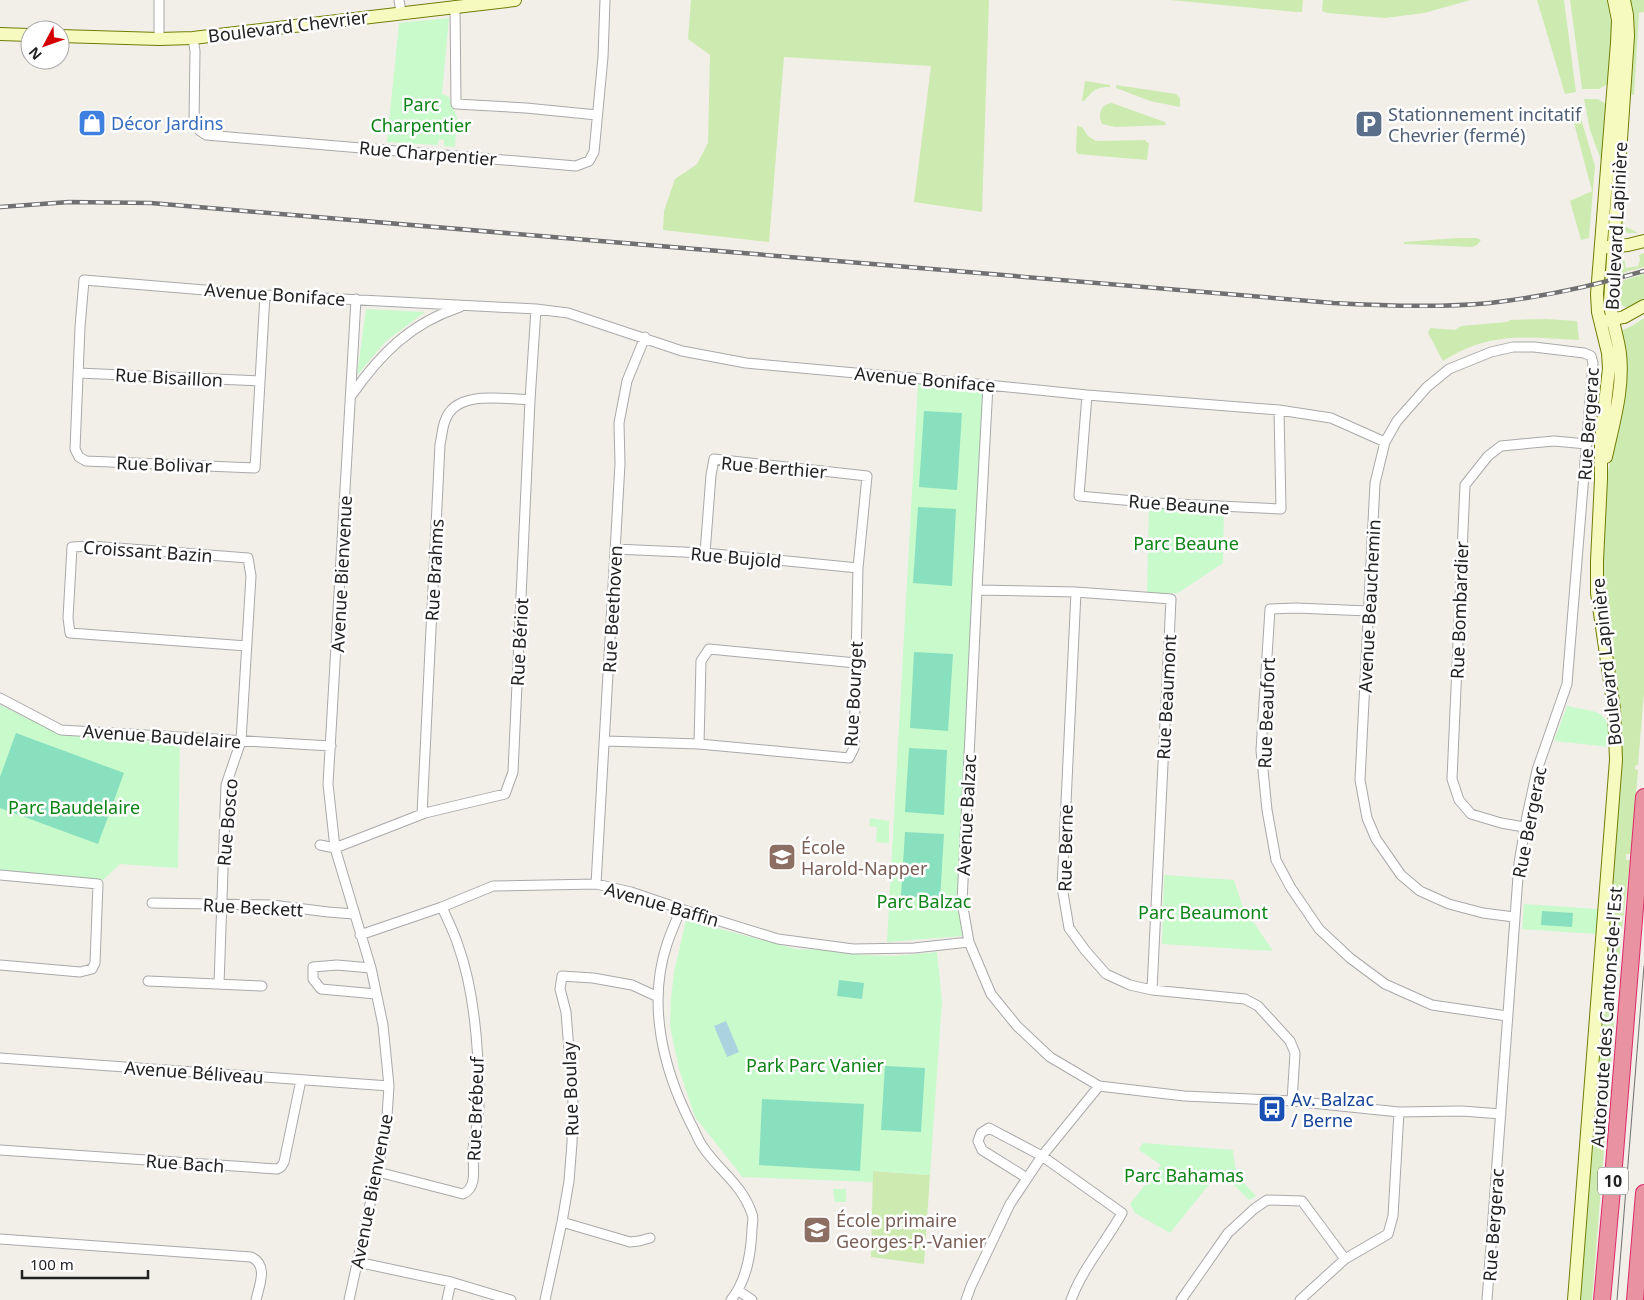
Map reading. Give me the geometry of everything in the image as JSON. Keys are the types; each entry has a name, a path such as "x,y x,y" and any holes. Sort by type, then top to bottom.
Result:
{"highway":[{"name":"Autoroute des Cantons-de-l'Est","path":"1602,1300 1644,797"},
{"name":"10","path":"1635,1300 1644,1193"}],"main road":[{"name":"Boulevard Chevrier","path":"70,36 193,38 400,6 455,6 515,0"},
{"name":"Boulevard Lapinière","path":"1606,321 1597,294 1618,28 1614,0"},
{"name":"Boulevard Lapinière","path":"1573,1298 1616,768 1614,709 1597,593 1601,440 1609,362 1606,321 1614,246 1628,36 1624,0"},
{"path":"0,34 20,35"},
{"path":"1601,247 1644,241"},
{"path":"1606,321 1628,316 1644,306"}],"street":[{"path":"159,0 159,39"},
{"name":"Rue Charpentier","path":"193,38 195,51 194,123 206,135 576,166 588,161 594,152 606,0"},
{"path":"455,6 456,104 597,115"},
{"name":"Avenue Boniface","path":"84,280 265,295 536,309 568,313 645,337 682,351 746,363 1087,395 1279,410 1331,418 1385,442"},
{"name":"Rue Bolivar","path":"84,280 75,448 79,456 86,461 254,468 265,295"},
{"name":"Avenue Bienvenue","path":"349,1300 386,1131 388,1086 383,1025 371,968 335,848 328,784 356,299"},
{"name":"Avenue Boniface","path":"351,396 387,350 410,331 440,314 466,305"},
{"name":"Rue Bériot","path":"335,848 422,814 505,794 513,772 536,309"},
{"name":"Rue Beethoven","path":"596,884 606,741 620,464 619,423 627,381 645,337"},
{"name":"Avenue Beauchemin","path":"1514,917 1489,914 1449,904 1420,891 1401,875 1376,839 1367,818 1360,780 1374,483 1385,442 1397,421 1427,387 1449,370 1490,352 1513,347 1534,346 1584,353"},
{"name":"Rue Bergerac","path":"1487,1300 1518,863 1524,827 1540,761 1567,684 1593,363 1591,356 1584,353"},
{"name":"Rue Bisaillon","path":"78,372 260,381"},
{"name":"Avenue Balzac","path":"988,385 962,902 969,942 991,994 1017,1026 1050,1057 1099,1086 1184,1096 1292,1101 1399,1112 1462,1111 1501,1114"},
{"name":"Rue Beaune","path":"1087,395 1079,496 1156,504 1281,509 1279,410"},
{"name":"Rue Brahms","path":"422,814 440,444 445,419 454,408 467,399 530,400"},
{"name":"Rue Bombardier","path":"1524,827 1501,824 1471,814 1459,800 1452,779 1465,485 1488,456 1501,446 1554,440 1587,444"},
{"name":"Rue Berthier","path":"705,553 711,474 714,459 867,476"},
{"name":"Rue Bourget","path":"606,741 699,744 849,758 854,748 858,568 867,476"},
{"name":"Croissant Bazin","path":"241,741 247,646 251,576 248,558 91,546 72,547 68,618 70,633 247,646"},
{"name":"Rue Bujold","path":"615,549 705,553 858,568"},
{"name":"Rue Beaumont","path":"977,590 1076,592 1171,599 1152,990"},
{"name":"Rue Berne","path":"1076,592 1062,887 1069,928 1106,974 1130,985 1152,990 1245,999 1258,1006 1290,1041 1294,1053 1292,1101"},
{"name":"Rue Beaufort","path":"1369,610 1270,609 1261,750 1267,810 1276,860 1291,888 1319,930 1350,958 1384,984 1432,1004 1507,1016"},
{"path":"699,744 702,661 710,649 856,663"},
{"name":"Avenue Baudelaire","path":"0,698 62,730 330,746"},
{"name":"Rue Bosco","path":"219,984 226,785 241,741"},
{"path":"320,845 335,848"},
{"path":"0,875 98,884 95,963 92,969 80,972 0,965"},
{"name":"Avenue Baffin","path":"360,935 442,907 493,886 596,884 630,892 778,939 853,949 914,948 969,942"},
{"name":"Rue Beckett","path":"152,903 272,905 354,914"},
{"name":"Rue Brébeuf","path":"378,1172 463,1194 469,1191 473,1184 473,1151 479,1106 477,1052 471,998 458,946 442,907"},
{"path":"681,909 666,945 661,970 658,997 659,1028 666,1062 679,1101 703,1148 741,1191 753,1215 752,1241 747,1269 739,1291 732,1300"},
{"path":"371,968 337,965 313,967 313,979 321,989 376,994"},
{"name":"Rue Boulay","path":"545,1300 562,1222 569,1181 572,1142 573,1102 566,1012 560,989 562,976 593,978 632,985 658,997"},
{"path":"148,981 262,986"},
{"name":"Avenue Béliveau","path":"0,1058 388,1086"},
{"name":"Rue Bach","path":"0,1150 277,1168 281,1167 284,1162 301,1080"},
{"path":"966,1300 1010,1204 1042,1156 1099,1086"},
{"path":"1300,1300 1344,1259 1388,1234 1393,1216 1399,1112"},
{"path":"1027,1178 982,1150 978,1141 981,1133 989,1128 1042,1156 1122,1213 1089,1265 1070,1300"},
{"path":"1180,1300 1228,1233 1266,1200 1302,1201 1344,1259"},
{"path":"562,1222 630,1242 650,1238"},
{"path":"0,1239 251,1257 259,1262 262,1268 256,1300"},
{"path":"357,1262 451,1282 511,1300"},
{"path":"447,1300 451,1282"},
{"path":"739,1291 752,1300"}],"green space":[{"path":"691,0 989,0 982,212 914,202 931,66 784,57 769,242 663,230 664,211 675,179 697,164 708,143 710,55 688,39"},
{"path":"1170,0 1303,0 1302,12 1296,12"},
{"path":"1323,0 1471,0 1424,13 1385,18 1327,13 1322,11"},
{"path":"1537,0 1564,0 1576,92 1565,94"},
{"path":"1570,0 1608,0 1612,28 1608,84 1599,89 1582,89"},
{"path":"1630,0 1644,0 1644,12 1639,13 1634,95 1629,94"},
{"name":"Parc Charpentier","path":"449,18 442,94 449,97 457,118 455,147 444,146 444,140 439,139 438,145 387,142 399,23"},
{"path":"1085,81 1110,85 1110,87 1092,92 1082,101"},
{"path":"1116,85 1176,94 1180,98 1180,107 1150,101 1116,88"},
{"path":"1584,99 1598,99 1606,104 1602,163 1590,130"},
{"path":"1112,103 1165,122 1166,125 1115,127 1102,124 1101,110 1105,105"},
{"path":"1577,105 1595,166 1589,238 1581,240 1570,201 1592,191 1570,108"},
{"path":"1077,126 1082,127 1088,136 1096,141 1146,140 1149,143 1147,160 1078,154 1076,151"},
{"path":"1628,168 1623,225 1638,233 1627,233 1621,225 1624,169"},
{"path":"1477,238 1481,240 1472,247 1404,244 1404,242"},
{"path":"1644,253 1644,267 1620,275 1617,273 1621,261 1624,259 1626,268 1638,266 1639,255"},
{"path":"1644,274 1644,299 1628,308 1621,305 1616,295 1618,282"},
{"path":"366,309 425,312 386,341 357,375"},
{"path":"1644,318 1644,693 1638,765 1635,766 1635,769 1638,770 1631,854 1626,854 1626,860 1630,860 1621,937 1592,1300 1579,1300 1622,768 1621,717 1602,583 1607,478 1611,457 1621,333 1622,330"},
{"path":"1546,319 1577,321 1579,340 1525,337 1493,340 1460,351 1443,361 1428,333 1430,328 1455,330 1461,326 1507,322 1510,320"},
{"name":"Parc Balzac","path":"918,384 983,389 959,906 962,936 887,942"},
{"path":"924,411 962,413 957,490 919,487"},
{"name":"Parc Beaune","path":"1149,503 1224,508 1223,563 1178,593 1147,593"},
{"path":"918,507 956,509 952,586 913,583"},
{"path":"914,652 953,654 948,731 910,728"},
{"name":"Parc Baudelaire","path":"0,705 61,735 180,739 178,868 120,864 101,882 0,871"},
{"path":"1567,706 1600,714 1608,725 1610,747 1554,741"},
{"path":"16,733 124,773 98,844 0,808 0,777"},
{"path":"909,748 947,750 944,815 905,812"},
{"path":"870,818 889,821 889,843 876,842 877,827 869,826"},
{"path":"905,832 944,834 940,899 901,896"},
{"name":"Parc Beaumont","path":"1164,875 1234,880 1242,905 1273,951 1162,944"},
{"path":"1524,904 1598,909 1596,934 1522,929"},
{"path":"1542,911 1573,913 1572,927 1541,925"},
{"name":"Park Parc Vanier","path":"686,920 796,949 893,956 937,952 942,1001 930,1175 873,1171 873,1182 742,1177 695,1117 679,1069 670,1026 671,999 674,972"},
{"path":"839,980 864,983 862,999 837,996"},
{"path":"885,1066 925,1068 921,1132 881,1130"},
{"path":"762,1099 864,1104 860,1171 759,1165"},
{"name":"Parc Bahamas","path":"1143,1143 1233,1150 1236,1174 1256,1196 1249,1200 1220,1171 1170,1233 1135,1213 1130,1204 1161,1165 1139,1150"},
{"path":"873,1171 930,1175 924,1264 871,1257"},
{"path":"833,1189 846,1189 846,1202 835,1202"}],"water":[{"path":"726,1021 739,1052 727,1057 714,1026"}],"tram line":[{"path":"1617,1300 1644,966"}],"railway":[{"path":"0,207 69,202 151,203 1372,305 1431,306 1490,303 1568,290 1644,271"}],"place":[{"name":"Décor Jardins","path":"92,123"},
{"name":"Stationnement incitatif Chevrier (fermé)","path":"1369,124"},
{"name":"École Harold-Napper","path":"782,857"},
{"name":"Av. Balzac / Berne","path":"1272,1109"},
{"name":"École primaire Georges-P.-Vanier","path":"817,1230"}]}
